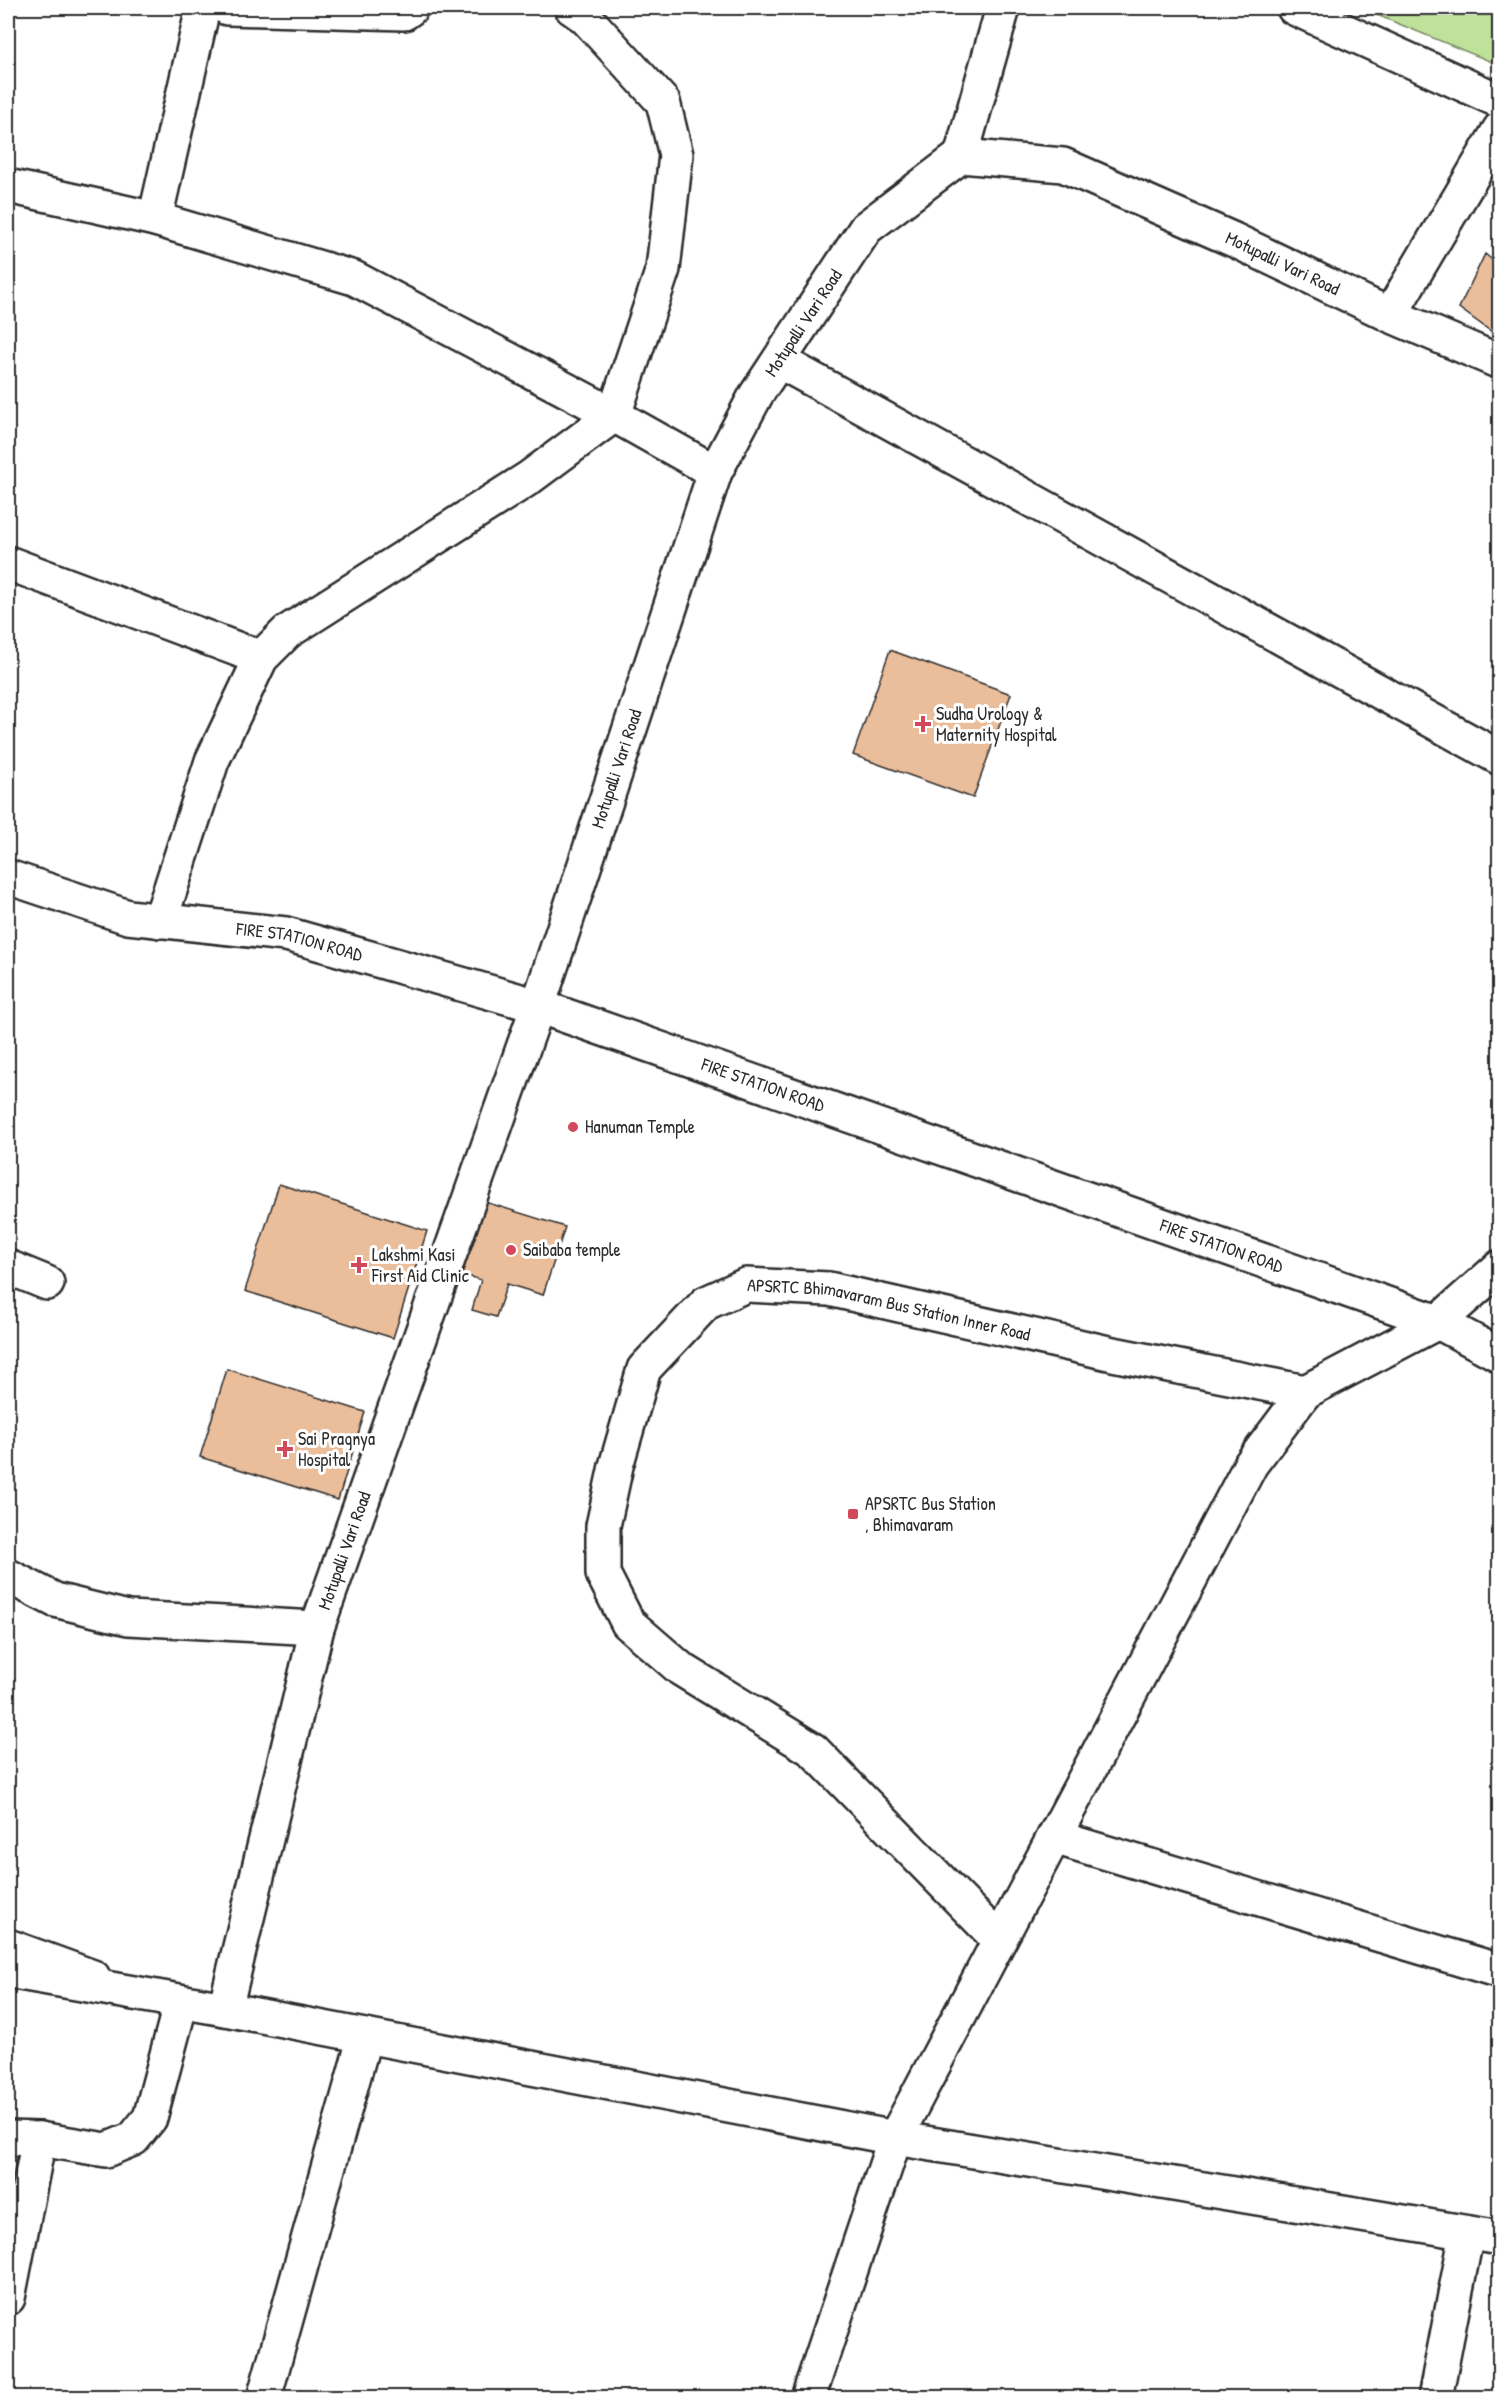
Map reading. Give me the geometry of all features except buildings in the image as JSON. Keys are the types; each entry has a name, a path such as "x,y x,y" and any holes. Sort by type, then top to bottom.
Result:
{"main road":[{"path":"155,219 203,8"},
{"path":"227,8 404,13 411,8"},
{"path":"160,921 212,761 261,658 287,632 529,478 614,416 663,269 675,155 663,102 585,17 572,8"},
{"path":"961,156 1003,8"},
{"path":"1293,8 1500,100"},
{"path":"1390,315 1500,129"},
{"name":"Motupalli Vari Road","path":"225,2009 317,1628 538,1006 715,472 756,396 866,228 961,156 1063,165 1234,240 1390,315 1500,362"},
{"path":"8,186 155,219 354,278 715,472"},
{"path":"779,361 1500,758"},
{"path":"8,563 261,658"},
{"name":"FIRE STATION ROAD","path":"8,877 128,917 286,934 538,1006 1438,1322 1500,1355"},
{"path":"8,1267 47,1283"},
{"path":"808,2397 895,2138 1251,1464 1305,1392 1438,1322 1500,1267"},
{"name":"APSRTC Bhimavaram Bus Station Inner Road","path":"999,1940 813,1750 681,1669 628,1623 603,1574 603,1526 616,1466 644,1369 706,1303 746,1285 829,1289 1113,1354 1305,1392"},
{"path":"8,1576 55,1600 128,1618 317,1628"},
{"path":"1054,1837 1500,1971"},
{"path":"10,1966 144,1995 895,2138 1500,2238"},
{"path":"8,2298 23,2138 106,2150 133,2139 150,2118 181,2002"},
{"path":"264,2397 365,2036"},
{"path":"1435,2397 1467,2233"}],"green space":[{"path":"1360,8 1499,8 1499,65"}],"place":[{"name":"Sudha Urology & Maternity Hospital","path":"923,724"},
{"name":"Hanuman Temple","path":"573,1127"},
{"name":"Saibaba temple","path":"511,1250"},
{"name":"Lakshmi Kasi First Aid Clinic","path":"359,1265"},
{"name":"Sai Pragnya Hospital","path":"285,1449"},
{"name":"APSRTC Bus Station , Bhimavaram","path":"853,1514"}]}
